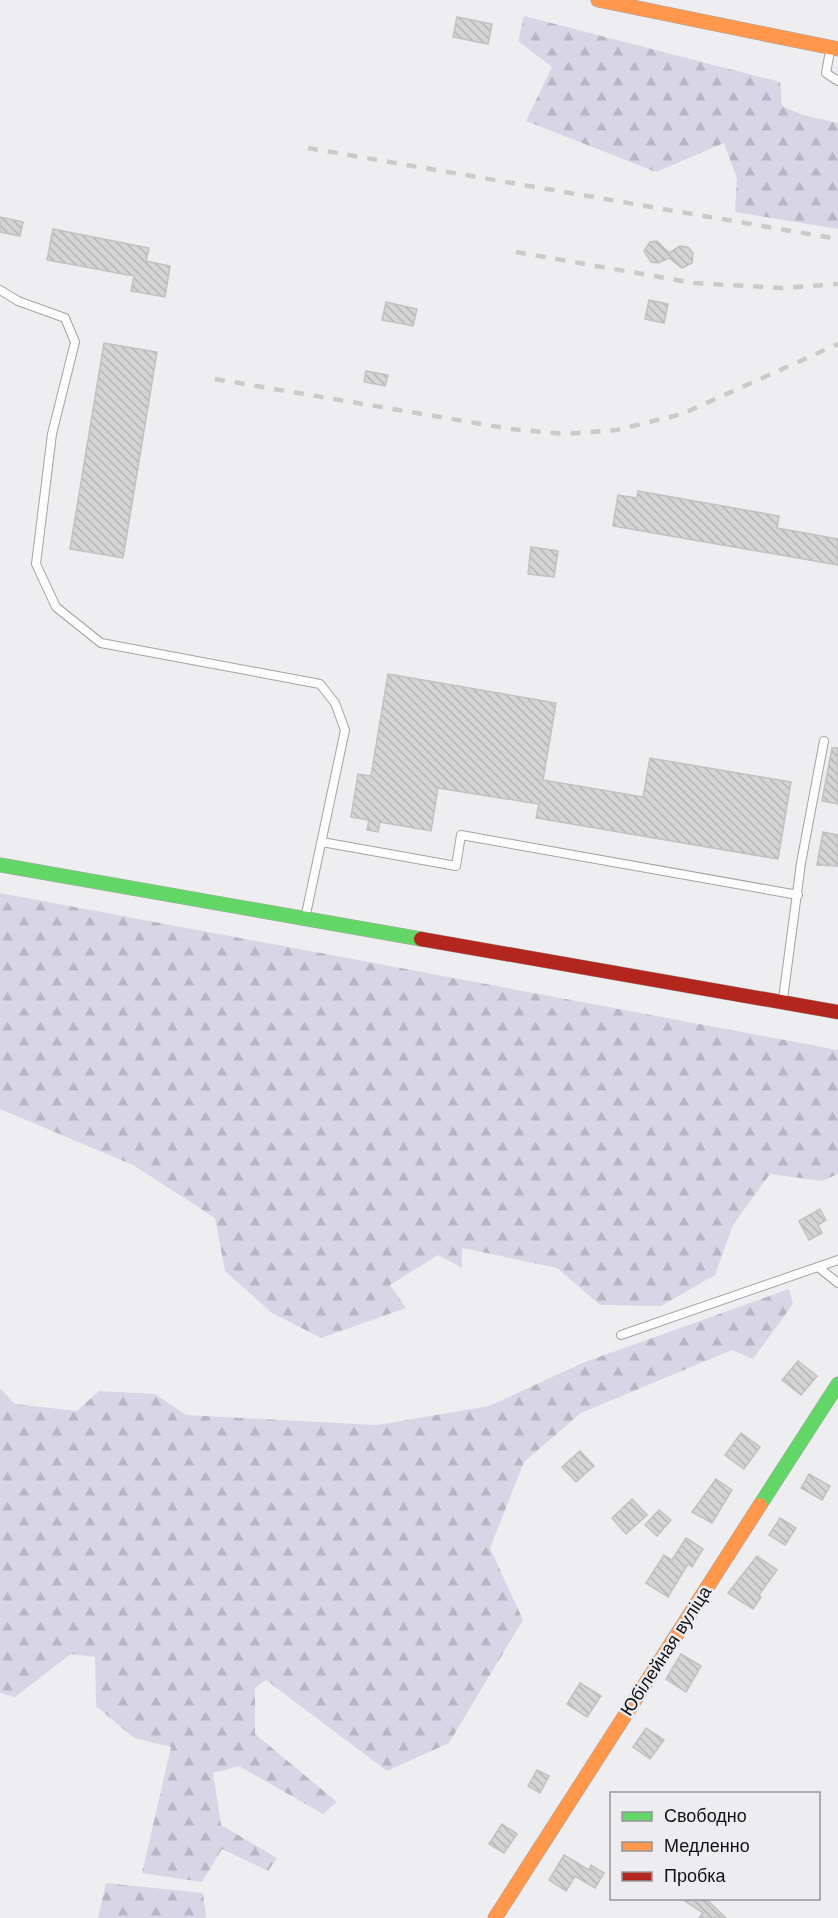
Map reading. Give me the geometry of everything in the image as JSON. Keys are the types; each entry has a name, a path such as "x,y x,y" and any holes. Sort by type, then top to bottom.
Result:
{"street":[{"path":"598,0 834,48"},
{"path":"0,865 838,1012"},
{"name":"Юбілейная вуліца","path":"495,1918 838,1384"}],"lane":[{"path":"834,48 826,73 838,81"},
{"path":"0,290 18,301 65,318 75,342 52,434 36,564 56,607 101,643 320,684 335,703 345,730 305,918"},
{"path":"782,1003 801,863 824,741"},
{"path":"322,842 456,866 461,835 798,895"},
{"path":"621,1335 838,1260"},
{"path":"818,1267 838,1283"}],"green space":[{"path":"524,16 780,82 782,106 803,115 838,123 838,229 735,212 737,179 724,143 656,172 526,121 552,67 518,41"},
{"path":"0,893 838,1050 838,1174 822,1181 770,1174 733,1225 715,1275 661,1306 600,1305 557,1268 462,1248 462,1268 438,1255 390,1285 406,1308 321,1338 272,1313 225,1271 215,1218 133,1165 0,1109"},
{"path":"789,1289 793,1304 753,1359 732,1350 581,1413 524,1462 490,1548 523,1620 449,1743 387,1771 266,1680 255,1688 255,1734 337,1802 323,1814 239,1766 213,1773 221,1825 277,1858 268,1871 222,1849 202,1882 142,1873 171,1747 134,1738 96,1706 95,1657 71,1654 15,1697 0,1693 0,1388 15,1404 77,1411 99,1391 155,1394 186,1415 377,1425 489,1406 585,1362"},
{"path":"106,1883 203,1893 206,1918 98,1918"}],"building":[{"path":"457,17 492,24 488,44 453,37"},
{"path":"0,217 23,222 20,236 0,232"},
{"path":"53,229 149,248 146,261 170,266 165,297 131,291 134,276 47,260"},
{"path":"657,241 669,253 680,246 688,247 693,253 692,263 682,268 669,258 658,263 651,262 644,251 650,242"},
{"path":"649,300 668,304 664,323 645,319"},
{"path":"386,302 417,309 413,326 382,320"},
{"path":"104,343 157,352 123,558 70,549"},
{"path":"366,371 388,375 385,386 364,382"},
{"path":"638,491 779,516 777,528 838,539 838,565 613,526 618,495 637,498"},
{"path":"531,547 558,551 554,577 528,574"},
{"path":"388,674 556,703 543,780 643,797 650,758 791,782 778,859 536,818 539,804 438,788 431,831 380,822 378,832 367,830 369,820 351,817 358,774 371,776"},
{"path":"832,748 838,748 838,804 822,801"},
{"path":"823,832 838,835 838,866 817,865"},
{"path":"820,1209 826,1220 818,1225 822,1233 809,1240 799,1221"},
{"path":"798,1361 817,1376 801,1395 782,1380"},
{"path":"741,1433 760,1447 744,1469 725,1455"},
{"path":"580,1451 594,1466 576,1482 562,1467"},
{"path":"809,1474 830,1486 822,1500 801,1488"},
{"path":"716,1479 732,1490 712,1523 692,1512"},
{"path":"632,1499 647,1515 626,1534 612,1518"},
{"path":"659,1510 671,1520 657,1536 645,1525"},
{"path":"780,1518 796,1528 785,1545 769,1535"},
{"path":"686,1538 703,1549 692,1567 688,1564 668,1597 646,1583 664,1555 672,1560"},
{"path":"757,1556 777,1570 759,1595 761,1597 753,1609 728,1593"},
{"path":"681,1654 701,1666 686,1692 666,1679"},
{"path":"580,1683 601,1696 587,1717 567,1704"},
{"path":"646,1728 664,1740 650,1759 633,1747"},
{"path":"537,1770 549,1776 540,1793 528,1786"},
{"path":"502,1824 517,1834 504,1853 489,1844"},
{"path":"564,1855 589,1870 591,1865 604,1873 595,1888 575,1876 566,1891 549,1880"},
{"path":"684,1900 707,1900 726,1918 699,1918 703,1913"}],"railway":[{"path":"308,148 838,239"},
{"path":"516,252 694,283 783,288 838,284"},
{"path":"215,379 511,429 565,434 617,430 682,414 838,344"}],"traffic: fast":[{"path":"0,865 421,939"},
{"path":"760,1505 838,1384"}],"traffic: slow":[{"path":"598,0 838,49"},
{"path":"495,1918 760,1505"}],"traffic: jam":[{"path":"421,939 838,1012"}]}
